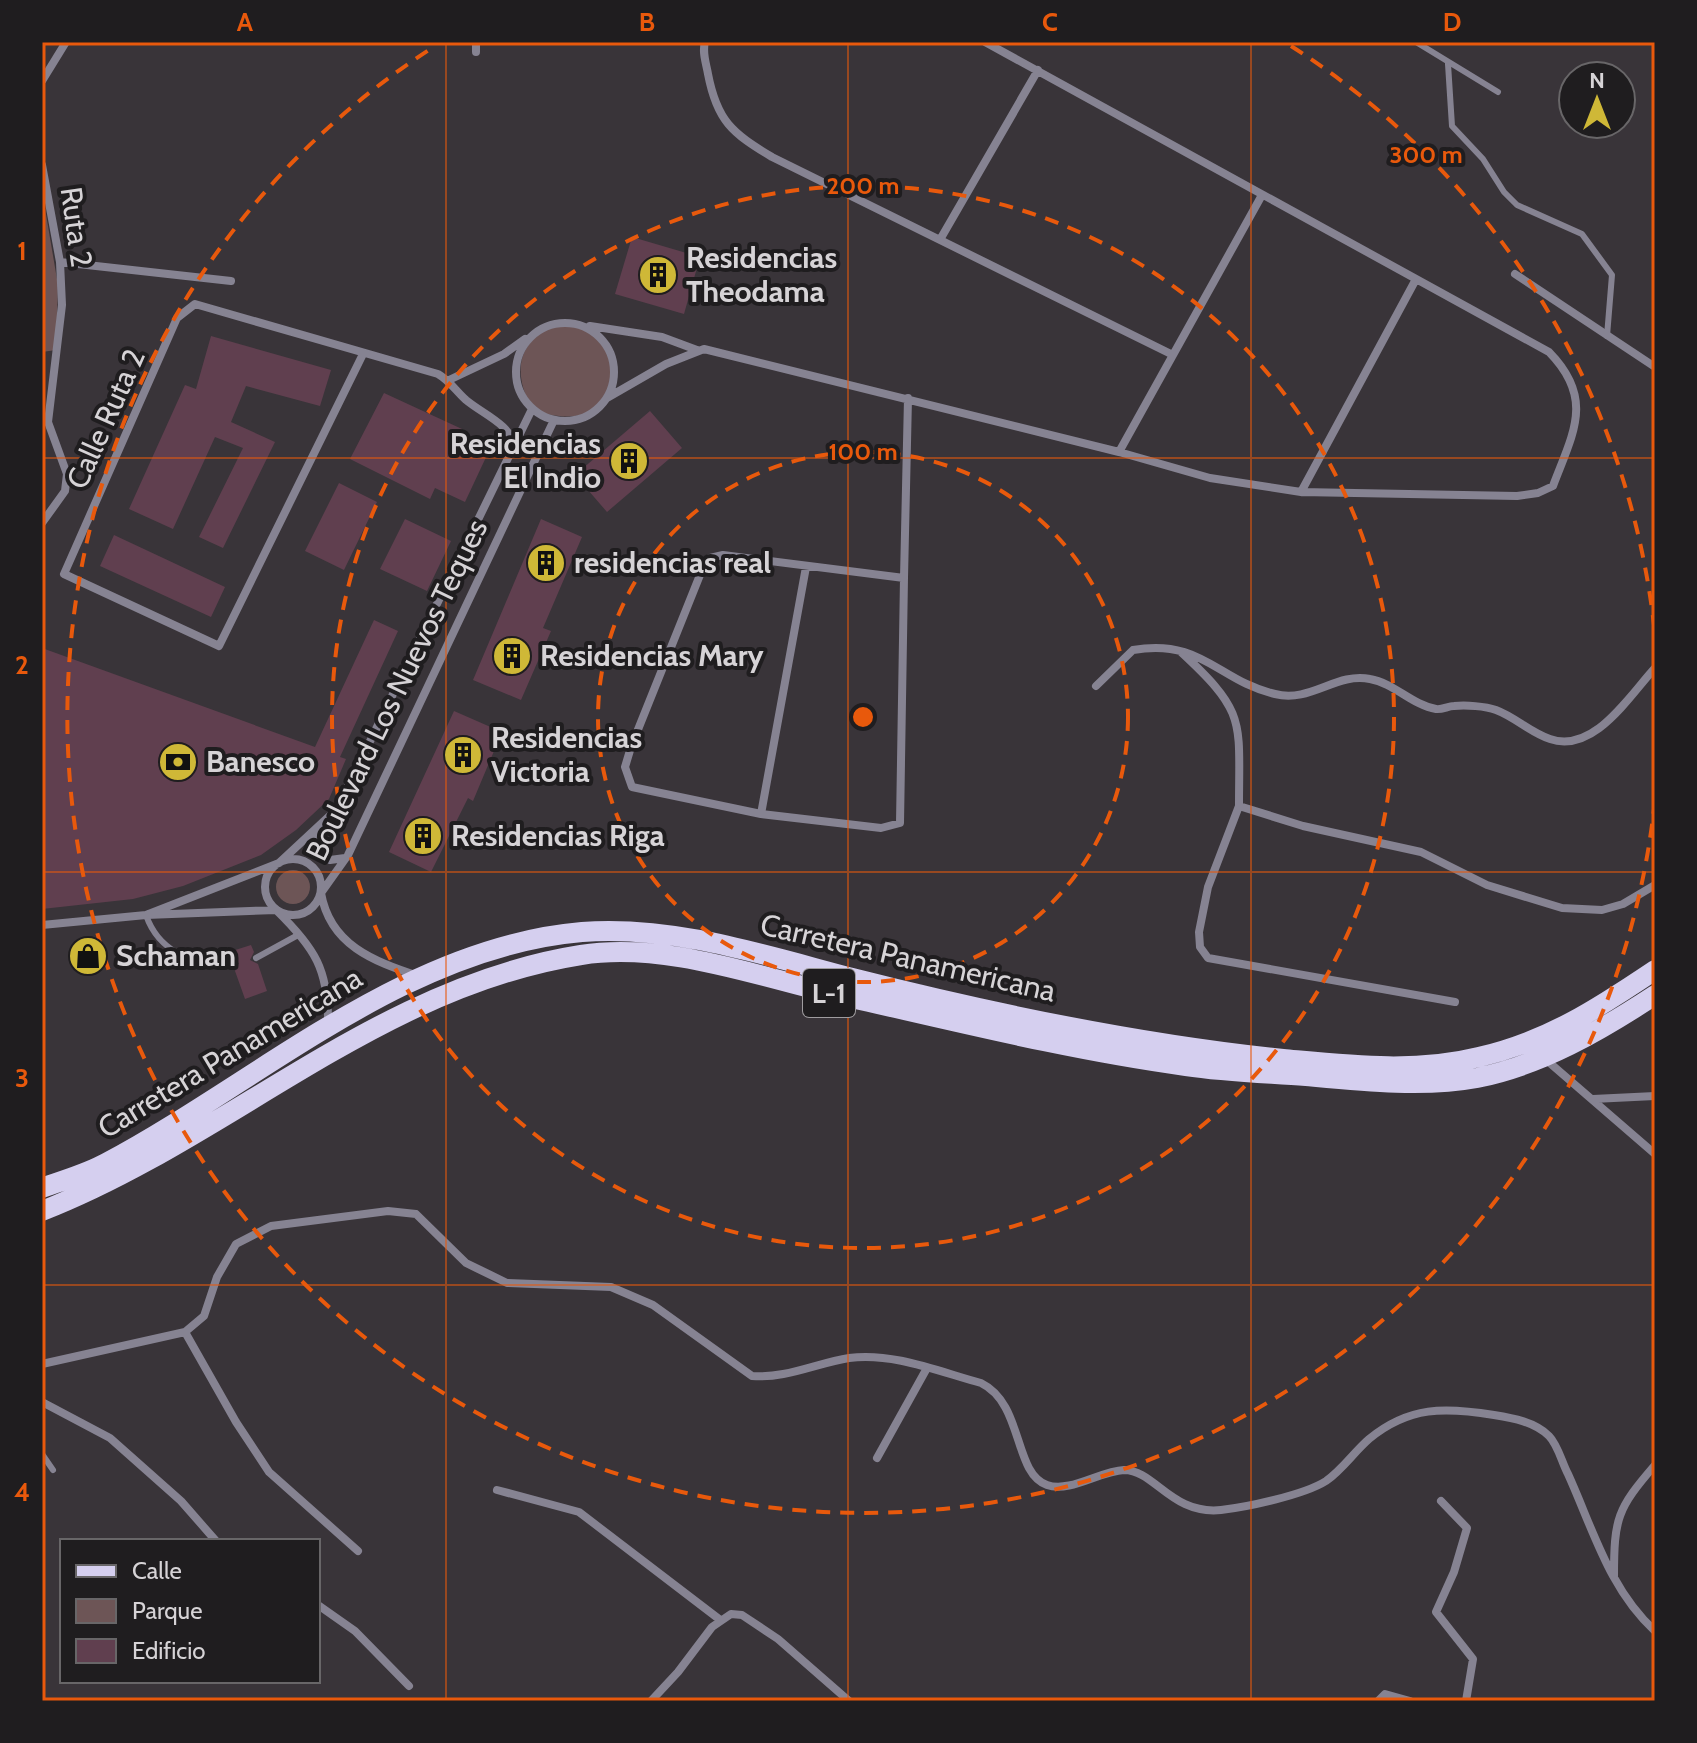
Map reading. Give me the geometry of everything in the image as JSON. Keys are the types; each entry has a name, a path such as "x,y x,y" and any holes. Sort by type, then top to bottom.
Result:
{"main road":[{"name":"Carretera Panamericana","path":"42,1188 104,1165 327,1027 419,976 504,948 581,932 663,934 738,949 979,1010 1188,1049 1379,1069 1476,1059 1532,1042 1582,1020 1655,970"},
{"name":"Carretera Panamericana","path":"42,1211 110,1184 381,1022 486,977 584,955 664,955 974,1026 1186,1066 1379,1083 1476,1078 1543,1057 1599,1032 1655,995"}],"street":[{"path":"42,81 66,42"},
{"path":"476,42 476,52"},
{"path":"705,42 712,96 722,119 736,136 772,157 1173,355"},
{"path":"449,380 504,354 540,329 555,323 581,325 662,337 698,350 908,398 1210,478 1301,492 1517,496 1553,486 1578,418 1576,392 1567,370 1549,352 985,42"},
{"path":"941,238 1038,70"},
{"name":"Ruta 2","path":"42,165 60,262 62,305 48,422 67,474 65,491 42,523"},
{"path":"1119,452 1262,195"},
{"path":"60,262 231,281"},
{"path":"1515,274 1655,367"},
{"path":"1301,492 1415,281"},
{"name":"Calle Ruta 2","path":"363,354 219,646 64,574 177,318 195,304 438,374 449,380 464,398 495,418 513,439 516,448"},
{"path":"581,325 598,335 609,349 615,374 607,398"},
{"path":"540,329 527,339 515,367 522,397 532,409 554,420 586,417 607,398 698,350"},
{"path":"904,578 723,555 710,558 702,570 625,767 632,787 761,814 881,828 900,823 908,398"},
{"name":"Boulevard Los Nuevos Teques","path":"146,915 279,863 317,830 348,793 516,448 532,409"},
{"name":"Boulevard Los Nuevos Teques","path":"321,893 348,855 554,420"},
{"path":"761,814 806,567"},
{"path":"1096,686 1133,650 1178,648 1274,694 1310,695 1345,679 1367,678 1438,710 1453,706 1498,710 1551,740 1569,742 1591,735 1655,668"},
{"path":"1178,648 1223,692 1239,728 1239,806 1202,913 1200,947 1208,958 1455,1002"},
{"path":"1239,806 1303,826 1421,852 1487,885 1562,908 1602,910 1623,904 1655,885"},
{"path":"317,830 314,843 318,855 338,861 348,855"},
{"path":"276,910 294,916 312,909 321,893 322,883 312,866 296,859 279,863 272,869 265,886 266,895 276,910 298,935 325,975 327,1027"},
{"path":"321,893 332,926 349,945 377,962 419,976"},
{"name":"Boulevard Los Nuevos Teques","path":"42,925 146,915 276,910"},
{"path":"1543,1057 1655,1154"},
{"path":"1593,1099 1655,1096"},
{"path":"42,1364 185,1332 204,1316 217,1277 236,1244 271,1226 388,1211 416,1214 466,1263 507,1283 611,1287 653,1305 752,1376 768,1377 850,1358 882,1357 997,1390 1006,1403 1035,1477 1048,1485 1063,1485 1125,1470 1142,1475 1171,1499 1192,1508 1219,1511 1274,1499 1325,1482 1371,1438 1410,1413 1462,1410 1522,1420 1550,1437 1614,1582 1655,1631"},
{"path":"185,1332 236,1422 269,1472 358,1551"},
{"path":"877,1458 927,1368"},
{"path":"42,1402 110,1438 181,1501 214,1539"},
{"path":"1614,1582 1614,1538 1624,1501 1655,1465"},
{"path":"497,1490 579,1512 719,1619"},
{"path":"1441,1501 1467,1528 1454,1572 1436,1612 1473,1659 1466,1701"},
{"path":"320,1606 355,1631 409,1686"},
{"path":"651,1701 719,1619 731,1614 742,1615 778,1639 849,1701"},
{"path":"1378,1701 1385,1694 1410,1701"}],"lane":[{"path":"1416,42 1498,92"},
{"path":"1448,64 1452,126 1483,159 1504,192 1517,205 1582,234 1612,275 1607,336"},
{"path":"146,915 152,934 169,948 206,965 233,965"},
{"path":"256,958 298,935"},
{"path":"42,1454 53,1470"}],"green space":[{"path":"42,191 58,285 56,350 42,352"},
{"path":"555,323 584,328 604,342 614,360 614,381 606,399 589,412 565,417 532,409 526,396 522,383 522,360 532,340"},
{"path":"293,870 305,875 310,887 305,899 293,904 281,899 276,887 281,875"}],"building":[{"name":"Residencias Theodama","path":"632,237 700,257 684,314 615,294"},
{"path":"211,336 331,370 320,406 246,386 231,422 275,442 223,548 199,537 243,448 215,437 173,529 129,509 185,385 196,389"},
{"path":"384,393 462,429 457,438 488,453 465,502 435,488 430,499 350,459"},
{"name":"Residencias El Indio","path":"650,411 682,448 607,512 575,475"},
{"path":"339,483 377,502 344,570 305,551"},
{"path":"405,519 451,541 427,591 380,569"},
{"path":"541,519 582,537 543,628 551,631 521,700 473,680"},
{"path":"114,535 225,587 211,617 100,566"},
{"path":"374,620 398,631 340,757 346,759 329,799 296,830 261,855 183,886 133,899 42,909 42,648 315,747"},
{"path":"454,711 502,732 473,801 468,798 431,872 389,852"},
{"path":"251,945 254,952 250,960 258,964 267,991 245,999 235,971 239,963 231,959 229,952"}],"place":[{"name":"Residencias Theodama","path":"658,275"},
{"name":"Residencias El Indio","path":"629,461"},
{"name":"residencias real","path":"546,563"},
{"name":"Residencias Mary","path":"512,656"},
{"name":"Residencias Victoria","path":"463,755"},
{"name":"Banesco","path":"178,762"},
{"name":"Residencias Riga","path":"423,836"},
{"name":"Schaman","path":"88,956"}]}
